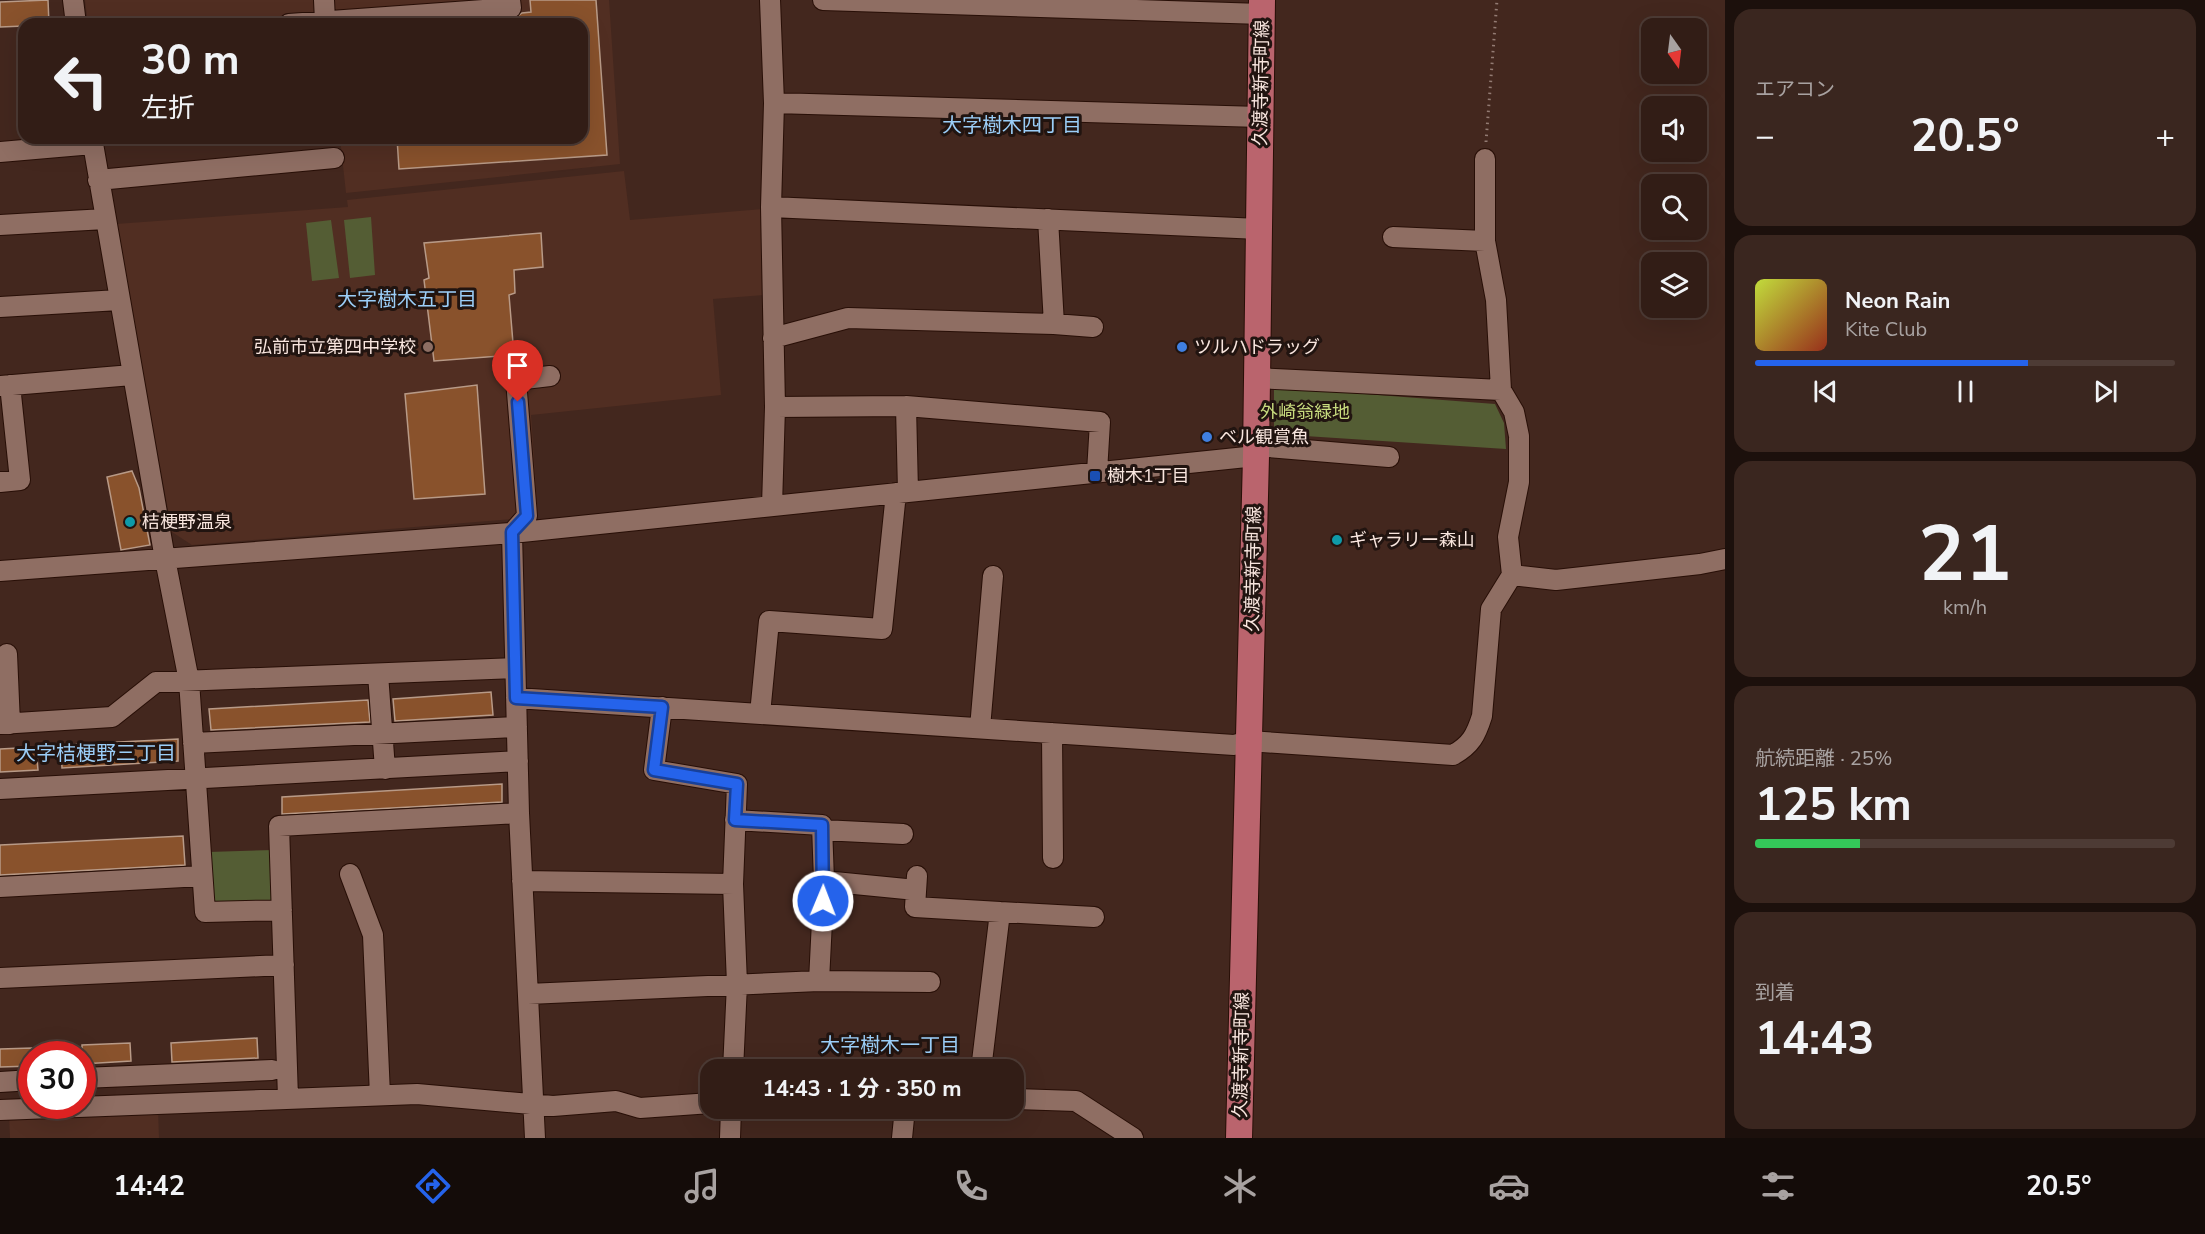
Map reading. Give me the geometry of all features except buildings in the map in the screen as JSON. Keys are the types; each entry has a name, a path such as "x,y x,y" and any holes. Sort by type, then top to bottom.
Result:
{"main road":[{"name":"久渡寺新寺町線","path":"1239,1138 1256,451 1262,7"}],"street":[{"path":"73,0 75,18"},
{"path":"324,0 325,18"},
{"path":"368,18 511,8 510,0"},
{"path":"770,0 774,103 771,207 774,407 772,506"},
{"path":"823,0 1262,7"},
{"path":"774,103 1260,117"},
{"path":"0,152 68,144"},
{"path":"93,144 132,375 189,681 205,912 282,910"},
{"path":"98,180 334,158"},
{"path":"516,698 1234,745 1248,741 1453,755 1467,747 1478,729 1482,716 1491,609 1512,575 1508,537 1519,482 1519,436 1514,412 1501,390 1496,300 1485,241 1485,159"},
{"path":"771,207 1259,229"},
{"path":"0,225 105,219"},
{"path":"1048,219 1054,324"},
{"path":"1393,237 1485,241"},
{"path":"0,307 119,300"},
{"path":"773,338 848,318 1094,327"},
{"path":"0,482 20,480 5,386 132,375"},
{"path":"535,1138 519,813 512,532 527,516 516,380 550,376"},
{"path":"1257,378 1501,390"},
{"path":"774,407 906,406 1100,422 1097,472"},
{"path":"760,714 769,621 882,629 902,492 906,406"},
{"path":"0,571 512,532 1097,472 1256,451 1389,457"},
{"path":"1512,575 1556,580 1700,564 1725,559"},
{"path":"980,728 993,576"},
{"path":"7,654 5,724 112,717 156,682 515,668"},
{"path":"378,674 385,769"},
{"path":"662,707 654,770 737,784 734,884 737,984 734,1059"},
{"path":"193,743 517,727"},
{"path":"1052,733 1053,858"},
{"path":"0,789 518,761"},
{"path":"288,1098 279,826 519,813"},
{"path":"735,820 822,825 824,880 819,981"},
{"path":"822,830 903,834"},
{"path":"350,874 373,935 380,1095"},
{"path":"0,887 202,876"},
{"path":"824,880 916,883 915,907 1094,916"},
{"path":"522,881 734,884"},
{"path":"982,1059 1000,912"},
{"path":"0,978 284,964"},
{"path":"528,994 819,981 930,982"},
{"path":"96,1077 272,1070"},
{"path":"0,1082 18,1081"},
{"path":"0,1110 417,1094 553,1106 616,1101 640,1108 700,1104"},
{"path":"1024,1098 1076,1101 1133,1138"},
{"path":"730,1138 731,1119"},
{"path":"902,1138 904,1119"}],"path":[{"path":"1485,159 1497,0"}],"shaded area":[{"path":"85,0 609,0 620,164 346,193 341,144 588,144 588,18 87,18"},
{"name":"弘前市立第四中学校","path":"624,171 630,220 763,209 765,295 713,299 721,395 531,415 538,517 192,545 172,532 116,224 348,207 347,200"},
{"path":"158,1109 159,1138 10,1138 9,1113 18,1113 18,1119 96,1119 96,1111"}],"green space":[{"path":"371,217 375,275 350,278 344,220"},
{"path":"331,220 339,278 312,281 306,223"},
{"name":"外崎翁緑地","path":"1274,387 1495,404 1504,423 1506,449 1274,434"},
{"path":"274,850 276,902 210,905 208,852"}],"place":[{"name":"弘前市立第四中学校","path":"428,347"},
{"name":"ツルハドラッグ","path":"1182,347"},
{"name":"ベル観賞魚","path":"1207,437"},
{"name":"樹木1丁目","path":"1095,476"},
{"name":"桔梗野温泉","path":"130,522"},
{"name":"ギャラリー森山","path":"1337,540"}],"district":[{"name":"大字樹木四丁目","path":"1012,125"},
{"name":"大字樹木五丁目","path":"407,299"},
{"name":"大字桔梗野三丁目","path":"96,753"},
{"name":"大字樹木一丁目","path":"890,1045"}],"route":[{"path":"518,402 527,516 512,532 516,698 662,707 654,770 737,784 735,820 822,825 823,901"}]}
